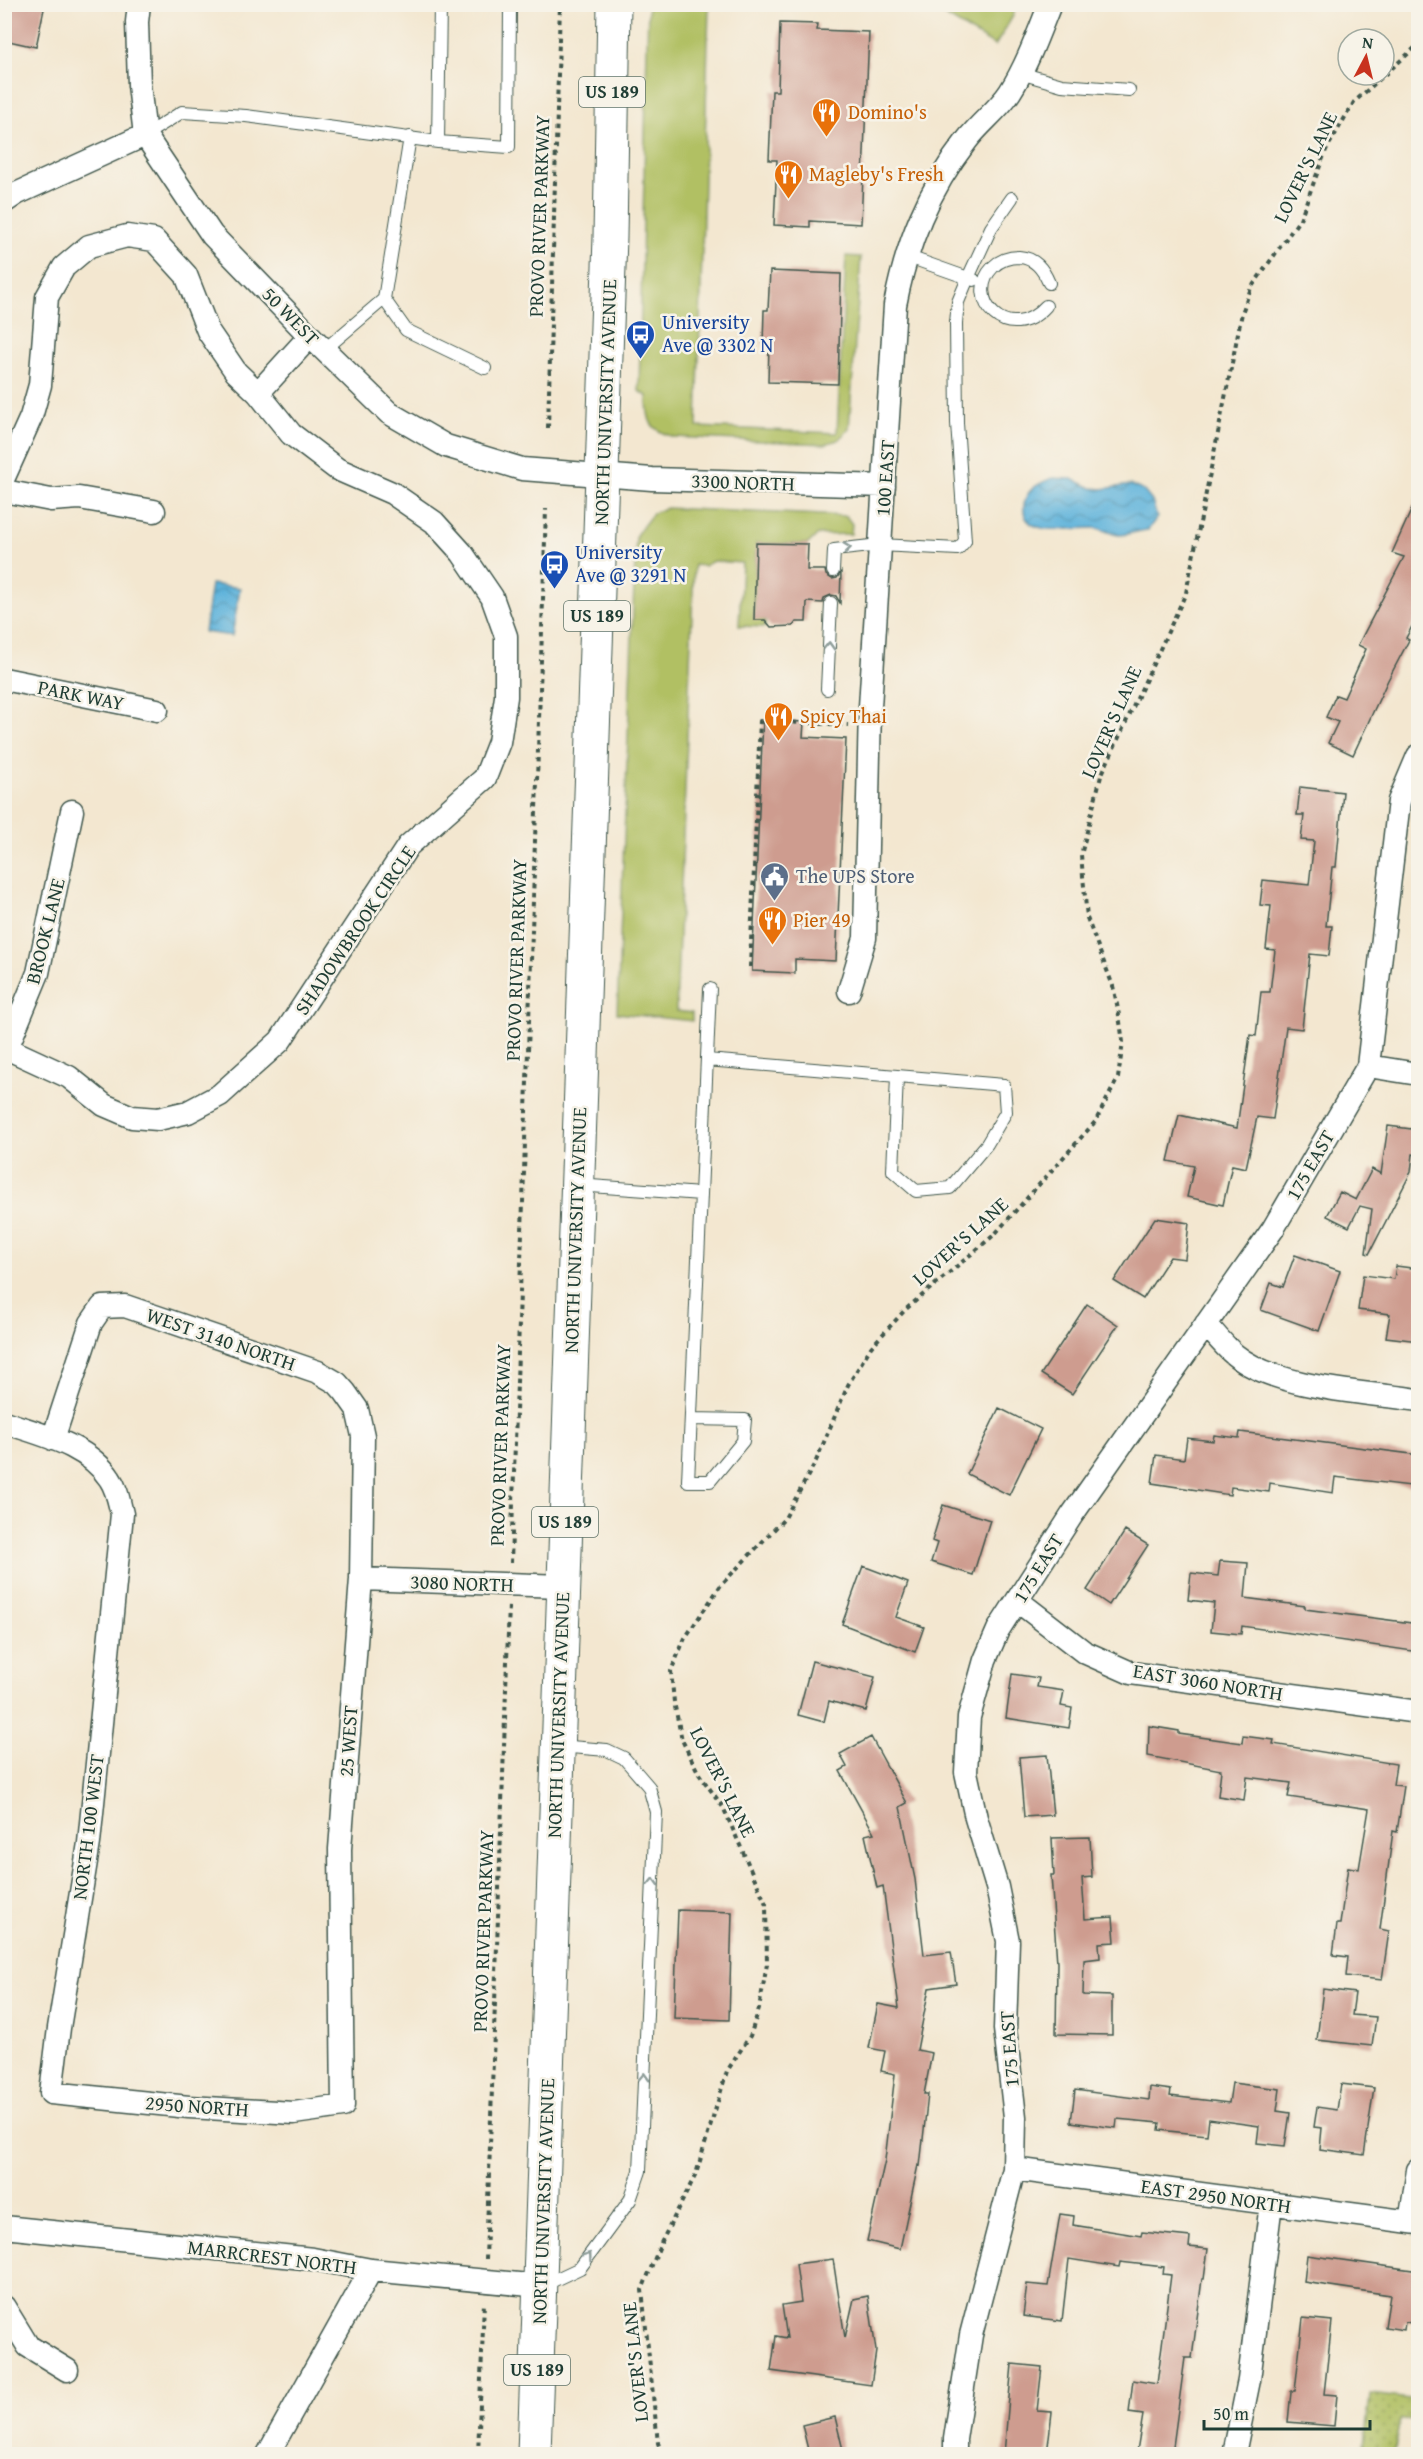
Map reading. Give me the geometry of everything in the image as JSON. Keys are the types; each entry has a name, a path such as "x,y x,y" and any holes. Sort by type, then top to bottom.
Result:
{"highway":[{"name":"NORTH UNIVERSITY AVENUE","path":"534,2454 610,237 614,4"}],"street":[{"name":"50 WEST","path":"139,4 137,22 139,85 145,135 212,235 317,343 389,413 446,446 522,470 602,474"},
{"name":"100 EAST","path":"849,991 865,938 870,707 895,305 906,256 918,222 950,161 1009,93 1050,4"},
{"path":"4,202 15,194 145,135"},
{"name":"SHADOWBROOK CIRCLE","path":"4,477 31,417 40,385 47,297 64,267 89,246 127,236 154,240 186,275 208,331 236,372 258,393 291,434 337,469 392,493 434,522 462,553 492,597 506,636 506,698 499,742 485,778 408,846 280,1041 220,1095 188,1112 158,1119 132,1117 104,1105 69,1077 6,1047"},
{"path":"258,393 317,343"},
{"name":"3300 NORTH","path":"602,474 652,479 884,486"},
{"path":"4,491 51,500 79,498 154,511"},
{"name":"PARK WAY","path":"4,679 157,710"},
{"name":"175 EAST","path":"955,2454 971,2335 1014,2169 1015,2117 1005,2029 1008,1941 997,1887 975,1818 966,1772 969,1718 982,1672 998,1630 1072,1515 1273,1229 1368,1066 1399,801 1417,762"},
{"name":"BROOK LANE","path":"6,1047 38,973 72,811"},
{"path":"1368,1066 1419,1074"},
{"name":"WEST 3140 NORTH","path":"53,1439 91,1323 102,1307 125,1306 318,1372 337,1383"},
{"path":"1206,1324 1235,1355 1267,1374 1317,1386 1419,1400"},
{"name":"25 WEST","path":"337,1383 357,1409 363,1436 361,1579 340,1849 344,2106"},
{"name":"NORTH 100 WEST","path":"4,1422 53,1439 88,1455 111,1480 122,1514 89,1843 51,2092"},
{"name":"3080 NORTH","path":"361,1579 562,1586"},
{"name":"EAST 3060 NORTH","path":"1018,1601 1084,1652 1131,1673 1419,1712"},
{"name":"2950 NORTH","path":"51,2092 189,2107 294,2113 344,2106"},
{"name":"EAST 2950 NORTH","path":"1014,2169 1414,2223"},
{"path":"1414,2223 1419,2170"},
{"path":"1234,2454 1250,2379 1271,2203"},
{"name":"MARRCREST NORTH","path":"4,2228 313,2259 371,2270 540,2286"},
{"path":"268,2454 371,2270"},
{"path":"4,2307 28,2346 67,2370"}],"lane":[{"path":"438,142 440,4"},
{"path":"145,135 182,112 246,116 438,142 509,147 510,4"},
{"path":"1020,73 1062,85 1129,90"},
{"path":"410,137 384,299 406,330 485,368"},
{"path":"833,571 834,550 880,545 958,549 965,541 957,423 956,323 958,302 992,228 1012,198"},
{"path":"906,256 984,283"},
{"path":"1046,306 1036,317 1025,322 1014,323 1003,320 987,305 984,283 995,265 1015,257 1035,262 1043,269 1049,283"},
{"path":"317,343 384,299"},
{"path":"828,689 831,603"},
{"path":"691,1419 745,1420 743,1441 710,1480 688,1481 710,989"},
{"path":"707,1060 1004,1084 1006,1112 987,1144 950,1188 916,1191 893,1172 897,1076"},
{"path":"576,1185 701,1194"},
{"path":"540,2286 580,2268 630,2200 640,2171 656,1812 649,1787 624,1758 607,1750 558,1746"}],"path":[{"name":"PROVO RIVER PARKWAY","path":"548,428 560,4"},
{"name":"LOVER'S LANE","path":"662,2454 658,2443 642,2290 661,2243 696,2174 727,2071 750,2036 759,2009 767,1964 766,1904 723,1807 699,1774 682,1740 674,1702 671,1671 685,1638 722,1585 785,1518 816,1461 849,1385 871,1347 906,1308 994,1235 1095,1122 1118,1078 1123,1042 1118,1009 1113,986 1087,918 1081,855 1101,776 1186,593 1242,313 1251,288 1300,219 1326,150 1354,102 1419,45"},
{"name":"PROVO RIVER PARKWAY","path":"478,2454 546,509"},
{"path":"750,967 760,721 857,726"}],"green space":[{"path":"648,5 709,5 697,427 837,433 846,256 861,257 849,429 838,440 825,444 674,437 654,428 651,423 647,396 639,391"},
{"path":"919,5 1016,5 1013,16 995,46 942,14"},
{"path":"665,508 846,516 852,524 851,534 817,535 808,544 756,543 754,619 765,620 765,627 739,626 742,563 713,561 704,566 694,565 676,1011 692,1013 692,1021 617,1013 636,535 653,513"},
{"path":"1370,2394 1418,2400 1417,2420 1401,2419 1394,2454 1363,2454"}],"water":[{"path":"1052,478 1072,479 1092,488 1102,489 1131,485 1144,491 1152,501 1157,517 1148,530 1120,535 1097,528 1063,530 1040,527 1031,523 1025,516 1025,499 1033,488"},
{"path":"211,584 240,588 232,636 204,632"}],"building":[{"path":"4,4 45,4 36,47 4,40"},
{"path":"780,23 818,24 817,30 869,32 861,224 810,221 810,227 774,225 777,160 769,160 772,91 778,91"},
{"path":"770,271 841,274 838,384 768,382 769,346 763,346 764,310 768,310"},
{"path":"1419,493 1419,613 1406,638 1409,640 1353,755 1328,743 1338,722 1326,717 1336,695 1344,698 1366,649 1358,645 1404,557 1392,553"},
{"path":"756,543 808,544 807,570 825,570 826,575 832,579 837,578 841,572 840,603 836,596 831,595 824,598 823,603 807,602 806,622 796,622 793,626 771,627 765,620 754,620"},
{"path":"763,720 804,722 803,737 846,739 836,961 795,959 795,973 752,971"},
{"path":"1300,787 1343,792 1336,867 1332,867 1326,926 1332,926 1329,956 1310,954 1302,1029 1286,1027 1273,1119 1257,1117 1246,1168 1232,1165 1223,1205 1187,1197 1194,1166 1168,1161 1179,1115 1237,1128 1250,1035 1256,1036 1261,992 1270,992 1275,950 1266,949 1271,906 1260,905 1263,880 1309,885 1314,841 1301,840 1304,815 1297,815"},
{"path":"1388,1126 1419,1130 1419,1155 1413,1154 1411,1172 1369,1254 1366,1253 1372,1209 1360,1206 1349,1227 1327,1216 1340,1192 1356,1200 1372,1169 1381,1174"},
{"path":"1155,1218 1189,1223 1185,1259 1170,1257 1143,1299 1114,1281"},
{"path":"1295,1255 1340,1271 1319,1331 1261,1310 1271,1283 1283,1287"},
{"path":"1396,1266 1419,1269 1419,1341 1386,1337 1390,1314 1358,1310 1363,1275 1394,1279"},
{"path":"1087,1304 1118,1325 1072,1394 1041,1374"},
{"path":"999,1408 1041,1429 1009,1495 967,1474"},
{"path":"1240,1432 1419,1455 1419,1487 1335,1477 1333,1493 1270,1483 1269,1492 1231,1487 1230,1495 1152,1483 1156,1455 1184,1459 1187,1438 1213,1441 1214,1435 1239,1438"},
{"path":"943,1505 990,1520 973,1575 931,1562 937,1543 932,1541"},
{"path":"1125,1531 1148,1545 1109,1605 1087,1590"},
{"path":"1220,1561 1248,1563 1245,1598 1305,1606 1305,1609 1419,1624 1419,1652 1242,1626 1241,1634 1211,1631 1214,1603 1188,1600 1191,1573 1218,1576"},
{"path":"863,1566 908,1583 896,1617 924,1627 915,1652 842,1624"},
{"path":"812,1661 875,1677 866,1711 829,1701 824,1722 798,1715"},
{"path":"1012,1674 1039,1678 1037,1687 1064,1691 1061,1706 1072,1708 1069,1728 1006,1718"},
{"path":"1149,1726 1179,1731 1179,1734 1242,1743 1243,1736 1274,1740 1273,1744 1396,1764 1393,1785 1404,1786 1397,1832 1393,1831 1380,1929 1389,1931 1382,1980 1346,1976 1348,1957 1333,1955 1348,1867 1359,1869 1369,1809 1288,1797 1291,1783 1247,1777 1244,1800 1218,1796 1221,1770 1148,1756"},
{"path":"871,1737 907,1803 900,1807 915,1879 924,1955 951,1952 956,1984 929,1988 917,2050 932,2053 924,2094 928,2094 920,2166 918,2165 900,2249 867,2241 885,2160 895,2074 881,2071 885,2051 869,2048 878,2004 899,2008 883,1886 877,1888 865,1835 874,1833 840,1771 847,1767 840,1754"},
{"path":"1047,1755 1053,1815 1024,1817 1019,1757"},
{"path":"1090,1837 1092,1877 1082,1878 1085,1919 1113,1917 1115,1942 1099,1943 1100,1958 1084,1960 1083,1995 1112,1996 1112,2035 1056,2034 1057,1963 1051,1875 1054,1875 1052,1838"},
{"path":"678,1910 732,1912 729,2020 674,2018"},
{"path":"1323,1989 1355,1993 1352,2015 1376,2017 1372,2046 1317,2040"},
{"path":"1232,2083 1280,2089 1277,2111 1290,2113 1285,2146 1257,2143 1259,2126 1209,2119 1207,2135 1159,2130 1160,2123 1117,2119 1116,2128 1071,2122 1075,2090 1149,2100 1150,2087 1171,2090 1170,2096 1229,2103"},
{"path":"1341,2084 1374,2088 1364,2155 1320,2149 1322,2128 1314,2127 1317,2107 1337,2110"},
{"path":"1060,2214 1074,2216 1073,2225 1141,2236 1142,2232 1190,2237 1189,2247 1208,2249 1192,2358 1185,2358 1172,2454 1137,2451 1143,2415 1129,2413 1133,2380 1157,2384 1171,2275 1163,2274 1164,2267 1120,2262 1119,2267 1069,2259 1062,2321 1023,2316 1027,2284 1048,2286"},
{"path":"1307,2255 1419,2271 1419,2324 1405,2322 1404,2330 1385,2327 1390,2295 1304,2282"},
{"path":"833,2259 845,2338 854,2299 868,2296 876,2351 871,2385 771,2371 776,2336 787,2338 782,2305 801,2302 796,2264"},
{"path":"1303,2318 1332,2321 1324,2394 1337,2395 1334,2426 1288,2422 1291,2391 1295,2391"},
{"path":"1012,2364 1042,2367 1037,2411 1052,2412 1047,2454 1004,2454"},
{"path":"835,2417 844,2454 809,2454 802,2425"}],"place":[{"name":"Domino's","path":"827,138"},
{"name":"Magleby's Fresh","path":"788,200"},
{"name":"University Ave @ 3302 N","path":"641,360"},
{"name":"University Ave @ 3291 N","path":"554,590"},
{"name":"Spicy Thai","path":"779,742"},
{"name":"The UPS Store","path":"775,902"},
{"name":"Pier 49","path":"772,946"}]}
